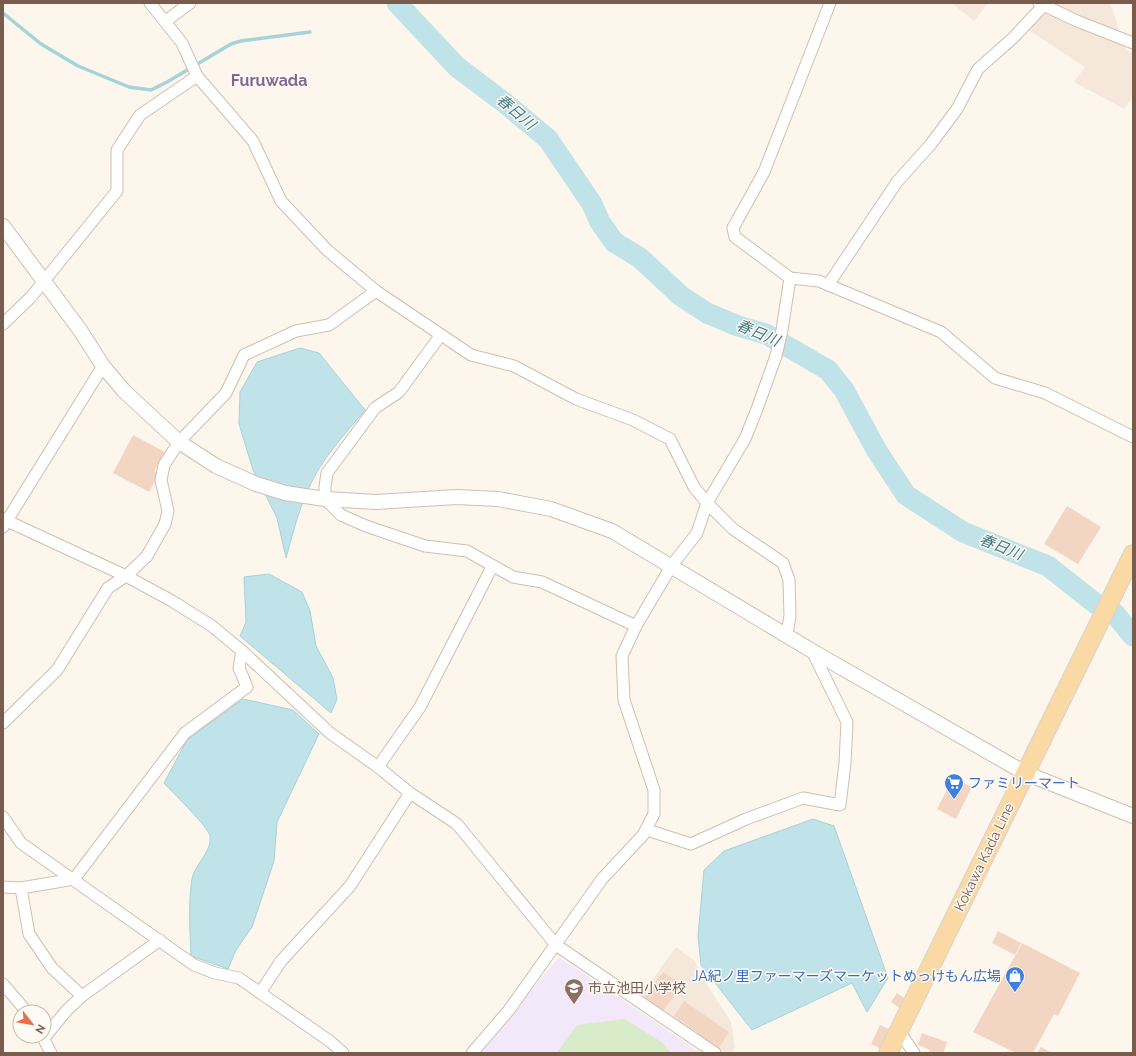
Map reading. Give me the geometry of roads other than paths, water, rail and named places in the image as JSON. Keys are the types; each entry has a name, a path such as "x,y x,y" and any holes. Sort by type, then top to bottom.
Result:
{"main road":[{"name":"Kokawa Kada Line","path":"888,1053 1133,554"}],"street":[{"path":"150,3 166,21 182,43 197,76 253,141 281,201 327,250 376,291 440,336 471,354 514,366 576,399 633,420 670,439 694,487 707,503 734,529 783,563 789,580 790,616 787,634"},
{"path":"166,21 190,3"},
{"path":"830,3 764,172 733,228 735,237 790,278 819,281 941,332 995,378 1044,393 1133,437"},
{"path":"828,285 897,182 932,144 957,109 978,69 1014,37 1042,4 1077,21 1133,43"},
{"path":"3,324 44,281 117,191 117,150 140,115 197,76"},
{"path":"3,226 44,281 103,366 124,391 179,442 216,466 256,484 285,493 325,499 376,502 456,497 498,499 551,509 612,531 672,565 787,634 814,652 1025,773 1133,816"},
{"path":"472,1053 509,1010 602,879 647,830 654,814 654,790 624,700 622,656 636,626 672,565 697,533 707,503 744,439 757,409 776,356 782,330 790,278"},
{"path":"3,723 57,670 108,588 126,576 147,556 165,524 168,511 161,480 164,466 179,442 226,393 244,355 296,331 329,325 376,291"},
{"path":"440,336 399,392 375,408 327,473 325,499 341,516 425,546 467,551 492,567 513,577 542,582 636,626"},
{"path":"103,366 4,523 126,576 172,601 212,626 242,651 330,733 378,767 410,793 456,824 556,945 715,1053"},
{"path":"378,767 420,707 492,567"},
{"path":"3,887 21,888 74,879 185,733 247,687 239,668 242,651"},
{"path":"647,830 691,844 746,818 803,798 840,805 845,763 847,722 815,657 814,652"},
{"path":"260,993 281,961 350,886 410,793"},
{"path":"3,817 21,843 194,964 215,973 238,978 331,1042 343,1053"},
{"path":"21,888 29,934 52,968 82,996"},
{"path":"52,1027 82,996 160,940"},
{"path":"3,984 20,1004"},
{"path":"898,1031 914,1053"},
{"path":"46,1044 51,1053"}],"water":[{"path":"300,348 319,353 365,410 324,461 311,483 301,508 286,558 277,518 253,470 239,424 240,392 257,362"},
{"path":"269,574 302,592 310,611 316,646 333,678 337,699 331,713 240,636 246,622 244,577"},
{"path":"243,699 293,710 319,734 277,822 274,861 252,927 236,950 228,969 191,956 190,907 192,879 196,868 206,853 210,842 210,836 197,817 164,783 187,740"},
{"path":"813,819 834,826 888,978 867,1012 852,983 752,1030 701,965 698,936 704,870 724,851"}],"waterway":[{"name":"春日川","path":"397,3 457,67 505,103 548,139 592,204 600,222 614,242 640,258 681,296 707,313 738,326 766,334 828,370 844,390 877,451 906,495 963,532 1048,566 1096,604 1115,614 1133,636"},
{"path":"3,13 41,44 78,66 129,87 151,90 231,44 241,41 310,32"}],"place":[{"name":"ファミリーマート","path":"954,800"},
{"name":"JA紀ノ里ファーマーズマーケットめっけもん広場","path":"1015,993"},
{"name":"市立池田小学校","path":"574,1005"}],"district":[{"name":"Furuwada","path":"269,80"}]}
